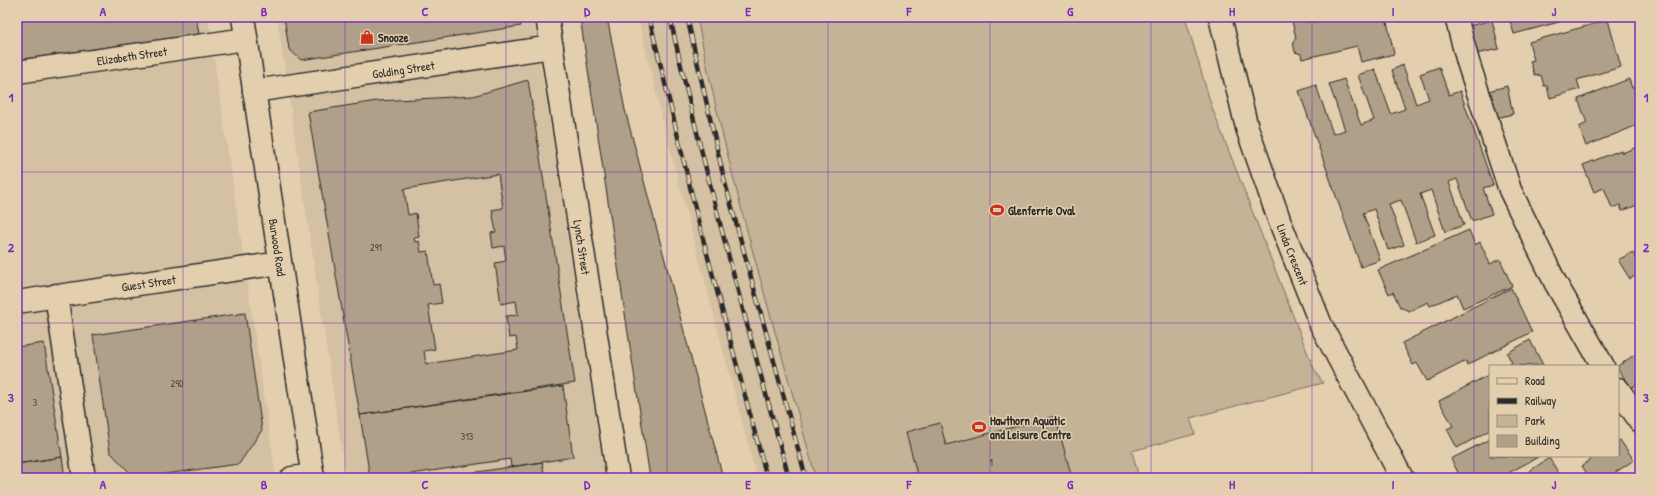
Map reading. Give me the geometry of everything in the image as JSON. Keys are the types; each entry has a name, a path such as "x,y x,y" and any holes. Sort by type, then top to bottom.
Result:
{"street":[{"name":"Burwood Road","path":"243,17 280,263 306,477"},
{"name":"Lynch Street","path":"547,17 618,478"},
{"name":"Linda Crescent","path":"1220,17 1247,128 1280,222 1321,325 1402,478"},
{"path":"1456,17 1468,62 1510,190 1555,282 1602,365"},
{"name":"Elizabeth Street","path":"17,72 246,39"},
{"name":"Golding Street","path":"254,91 552,47"},
{"name":"Guest Street","path":"17,302 280,263"},
{"path":"56,296 84,478"},
{"path":"1619,390 1640,421"}],"shaded area":[{"path":"17,17 208,17 276,478 17,478"},
{"path":"277,17 533,17 605,478 346,478"},
{"path":"638,17 697,17 707,67 744,217 816,478 757,478 666,134"}],"green space":[{"name":"Glenferrie Oval","path":"697,17 1185,17 1212,108 1313,367 1323,383 1190,418 1195,434 1132,451 1139,478 816,478 722,133"}],"building":[{"path":"17,17 196,17 199,34 17,60"},
{"name":"Snooze","path":"284,17 519,17 521,26 301,60 289,49"},
{"path":"580,17 607,17 625,110 723,478 650,478"},
{"path":"1291,17 1386,17 1394,54 1361,62 1357,46 1302,59 1301,54 1295,52 1293,42 1296,38"},
{"path":"1509,17 1557,17 1559,22 1514,34"},
{"path":"1492,20 1499,49 1476,54 1469,26"},
{"path":"1608,20 1621,67 1577,80 1580,89 1550,98 1547,86 1544,86 1541,75 1535,76 1530,61 1534,60 1529,42"},
{"path":"1403,65 1416,104 1429,99 1420,74 1439,67 1449,95 1460,91 1493,185 1483,188 1492,214 1472,221 1457,179 1449,182 1464,225 1445,232 1431,190 1420,194 1435,235 1416,242 1401,200 1389,204 1404,245 1388,250 1374,209 1363,213 1380,260 1361,267 1299,91 1316,85 1333,134 1345,130 1329,84 1344,79 1361,125 1374,120 1358,75 1375,69 1391,114 1405,109 1392,70"},
{"path":"1629,79 1632,88 1640,86 1640,124 1586,146 1579,127 1587,123 1578,99"},
{"path":"528,80 575,383 360,415 308,112 377,101 473,96","holes":["498,174 503,208 492,210 496,232 491,233 493,248 504,246 506,261 495,263 501,304 516,301 518,315 506,316 509,338 516,337 518,350 426,364 424,351 435,349 428,305 442,303 439,284 433,285 428,251 421,252 419,241 415,242 414,238 419,237 416,213 408,215 404,189"]},
{"path":"1507,86 1513,114 1492,119 1485,92"},
{"path":"1640,146 1640,204 1622,211 1620,205 1612,208 1604,188 1594,192 1583,165 1621,150 1622,153"},
{"path":"1469,230 1475,245 1480,242 1490,264 1500,259 1512,286 1463,308 1457,294 1430,306 1428,302 1409,311 1400,307 1393,292 1389,294 1378,270"},
{"path":"1633,252 1640,264 1640,273 1630,279 1618,260"},
{"path":"1511,288 1532,332 1467,365 1466,361 1427,381 1417,363 1413,365 1402,343"},
{"path":"245,313 262,430 239,464 135,478 110,452 93,335"},
{"path":"1530,340 1543,365 1508,365 1512,363 1507,353"},
{"path":"44,343 62,457 17,464 17,347"},
{"path":"1640,351 1640,381 1631,388 1619,370 1619,365"},
{"path":"1489,375 1489,431 1457,448 1447,429 1453,426 1439,401"},
{"path":"563,386 573,457 511,467 510,459 385,478 370,478 360,415"},
{"path":"1055,416 1072,478 918,478 906,432 940,423 946,445"},
{"path":"1489,440 1489,457 1538,457 1499,478 1475,478 1473,474 1466,478 1461,478 1451,459"},
{"path":"1619,440 1634,460 1607,478 1590,478 1582,466 1595,457 1619,457"},
{"path":"62,457 65,478 17,478 17,464"},
{"path":"1549,458 1562,478 1519,478"},
{"path":"542,462 545,478 465,478 465,474"}],"railway":[{"path":"649,17 698,220 767,478"},
{"path":"670,17 697,133 789,478"},
{"path":"687,17 724,179 806,478"}],"place":[{"name":"Snooze","path":"367,37"},
{"name":"Glenferrie Oval","path":"997,210"},
{"name":"Hawthorn Aquatic and Leisure Centre","path":"979,427"}]}
